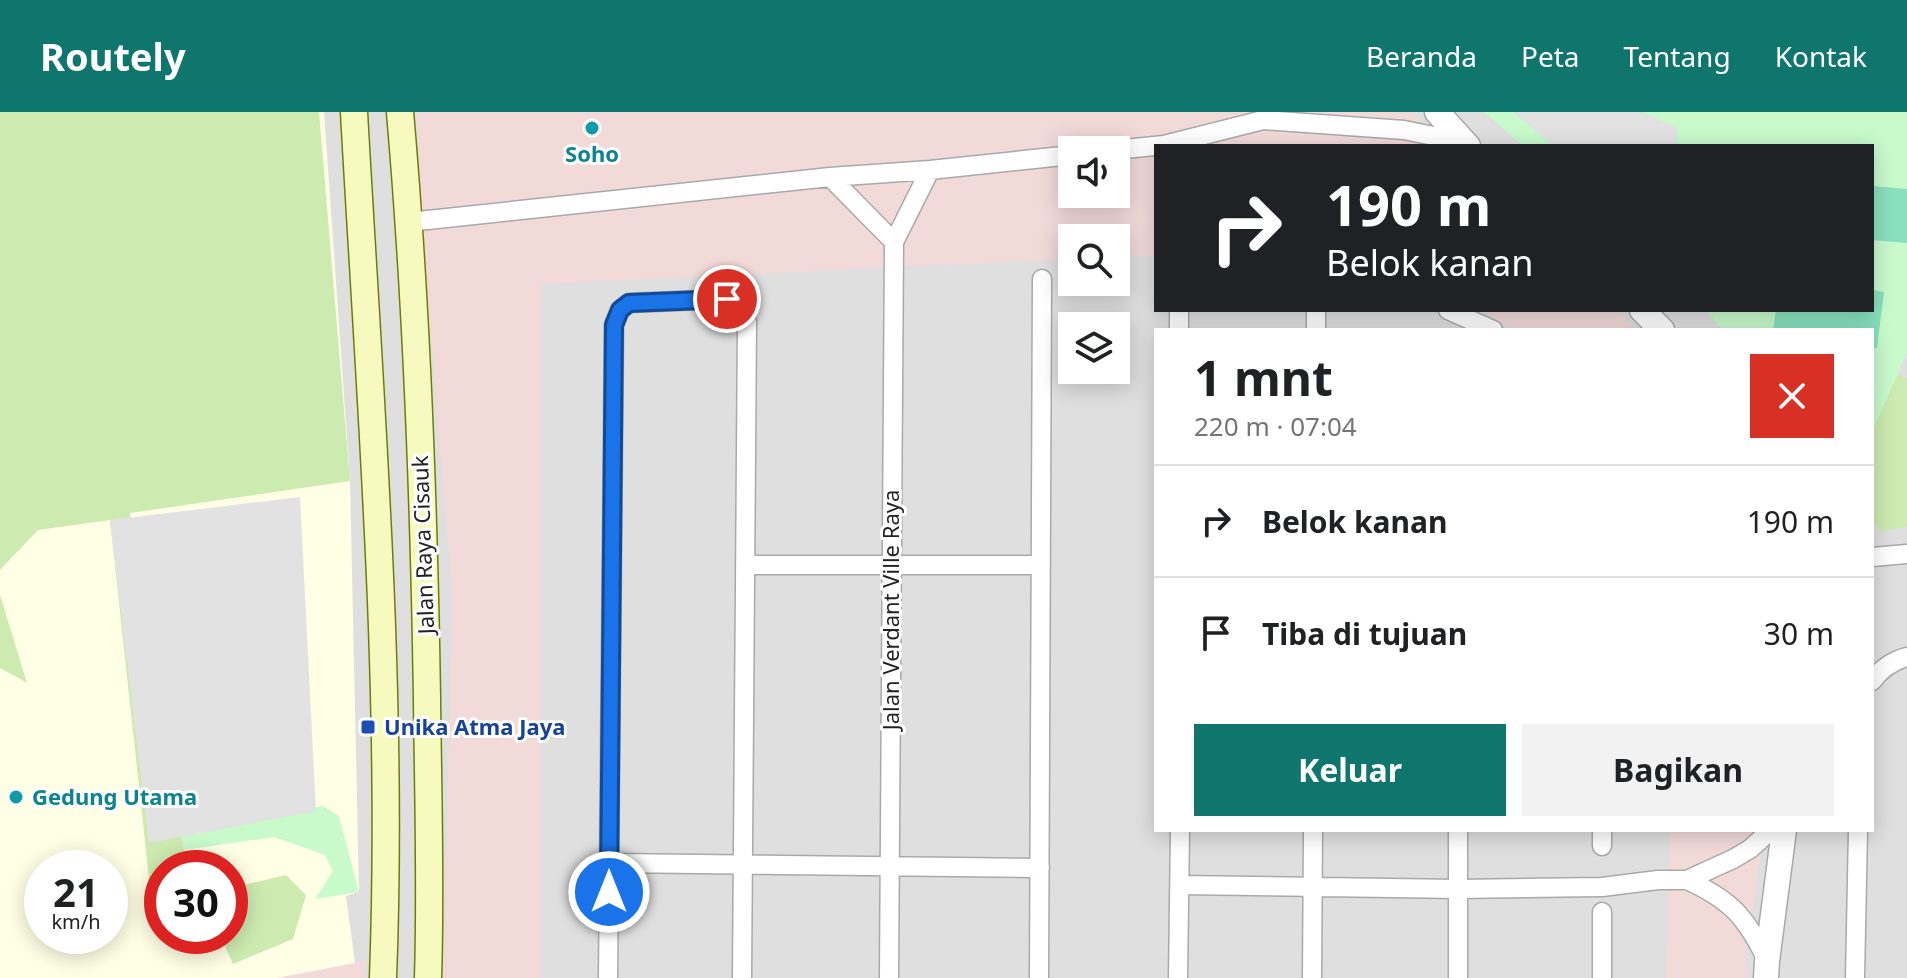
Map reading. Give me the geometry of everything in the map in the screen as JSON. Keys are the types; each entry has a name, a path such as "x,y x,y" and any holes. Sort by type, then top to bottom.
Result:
{"main road":[{"name":"Jalan Raya Cisauk","path":"354,112 380,595 385,763 383,978"},
{"name":"Jalan Raya Cisauk","path":"400,112 409,222 426,619 428,978"}],"street":[{"path":"1437,112 1465,144"},
{"path":"1167,144 1265,116 1404,130 1465,144"},
{"path":"1130,148 1154,146"},
{"path":"409,222 830,177 1058,156"},
{"name":"Jalan Verdant Ville Raya","path":"889,978 894,242 930,170"},
{"path":"830,177 894,242"},
{"path":"1039,978 1042,279"},
{"path":"608,978 614,325 616,317 629,303 727,299 740,307 747,322 742,978"},
{"path":"1644,312 1660,328"},
{"path":"1455,318 1487,328"},
{"path":"1874,557 1907,554"},
{"path":"745,565 1041,565"},
{"path":"1874,678 1896,660 1907,657"},
{"path":"1178,978 1180,832"},
{"path":"1312,978 1313,832"},
{"path":"1458,832 1458,978"},
{"path":"1687,880 1733,859 1769,832"},
{"path":"1767,969 1784,832"},
{"path":"1855,978 1858,832"},
{"path":"609,863 1040,868"},
{"path":"1180,885 1459,889 1602,887 1687,880 1709,890 1741,916 1753,932 1767,969"},
{"path":"1602,912 1602,978"}],"shaded area":[{"path":"0,112 1907,112 1907,978 0,978"},
{"path":"0,112 324,112 350,481 359,892 346,896 355,963 277,978 0,978"},
{"path":"416,112 1412,112 1435,144 1154,144 1154,256 1130,257 1130,224 1058,224 1058,260 541,284 540,978 444,978 452,592"},
{"path":"1513,112 1642,112 1678,128 1676,144 1551,144"},
{"path":"1485,312 1619,312 1633,328 1511,328"},
{"path":"300,497 316,811 149,843 110,520"},
{"path":"1670,832 1764,832 1746,953 1747,978 1666,978"},
{"path":"365,961 365,978 277,978 355,963"}],"green space":[{"path":"0,112 319,112 350,481 130,513 184,850 146,850 110,520 38,530 0,570"},
{"path":"1484,112 1907,112 1907,353 1874,427 1874,328 1720,328 1708,312 1874,312 1874,144 1521,144"},
{"path":"1874,186 1907,189 1907,243 1874,240"},
{"path":"1874,290 1884,292 1877,348 1874,348 1874,328 1773,328 1776,312 1874,312"},
{"path":"1897,375 1907,378 1907,527 1880,531 1874,524 1874,427"},
{"path":"0,595 27,683 0,668"},
{"path":"323,806 339,816 359,892 315,899 333,871 325,855 274,837 184,850 181,829"},
{"path":"286,875 306,895 293,939 233,964 228,954 248,954 248,884"}],"place":[{"name":"Soho","path":"592,128"},
{"name":"Unika Atma Jaya","path":"368,727"},
{"name":"Gedung Utama","path":"16,797"}],"route":[{"path":"609,892 614,325 620,310 629,303 727,299"}]}
